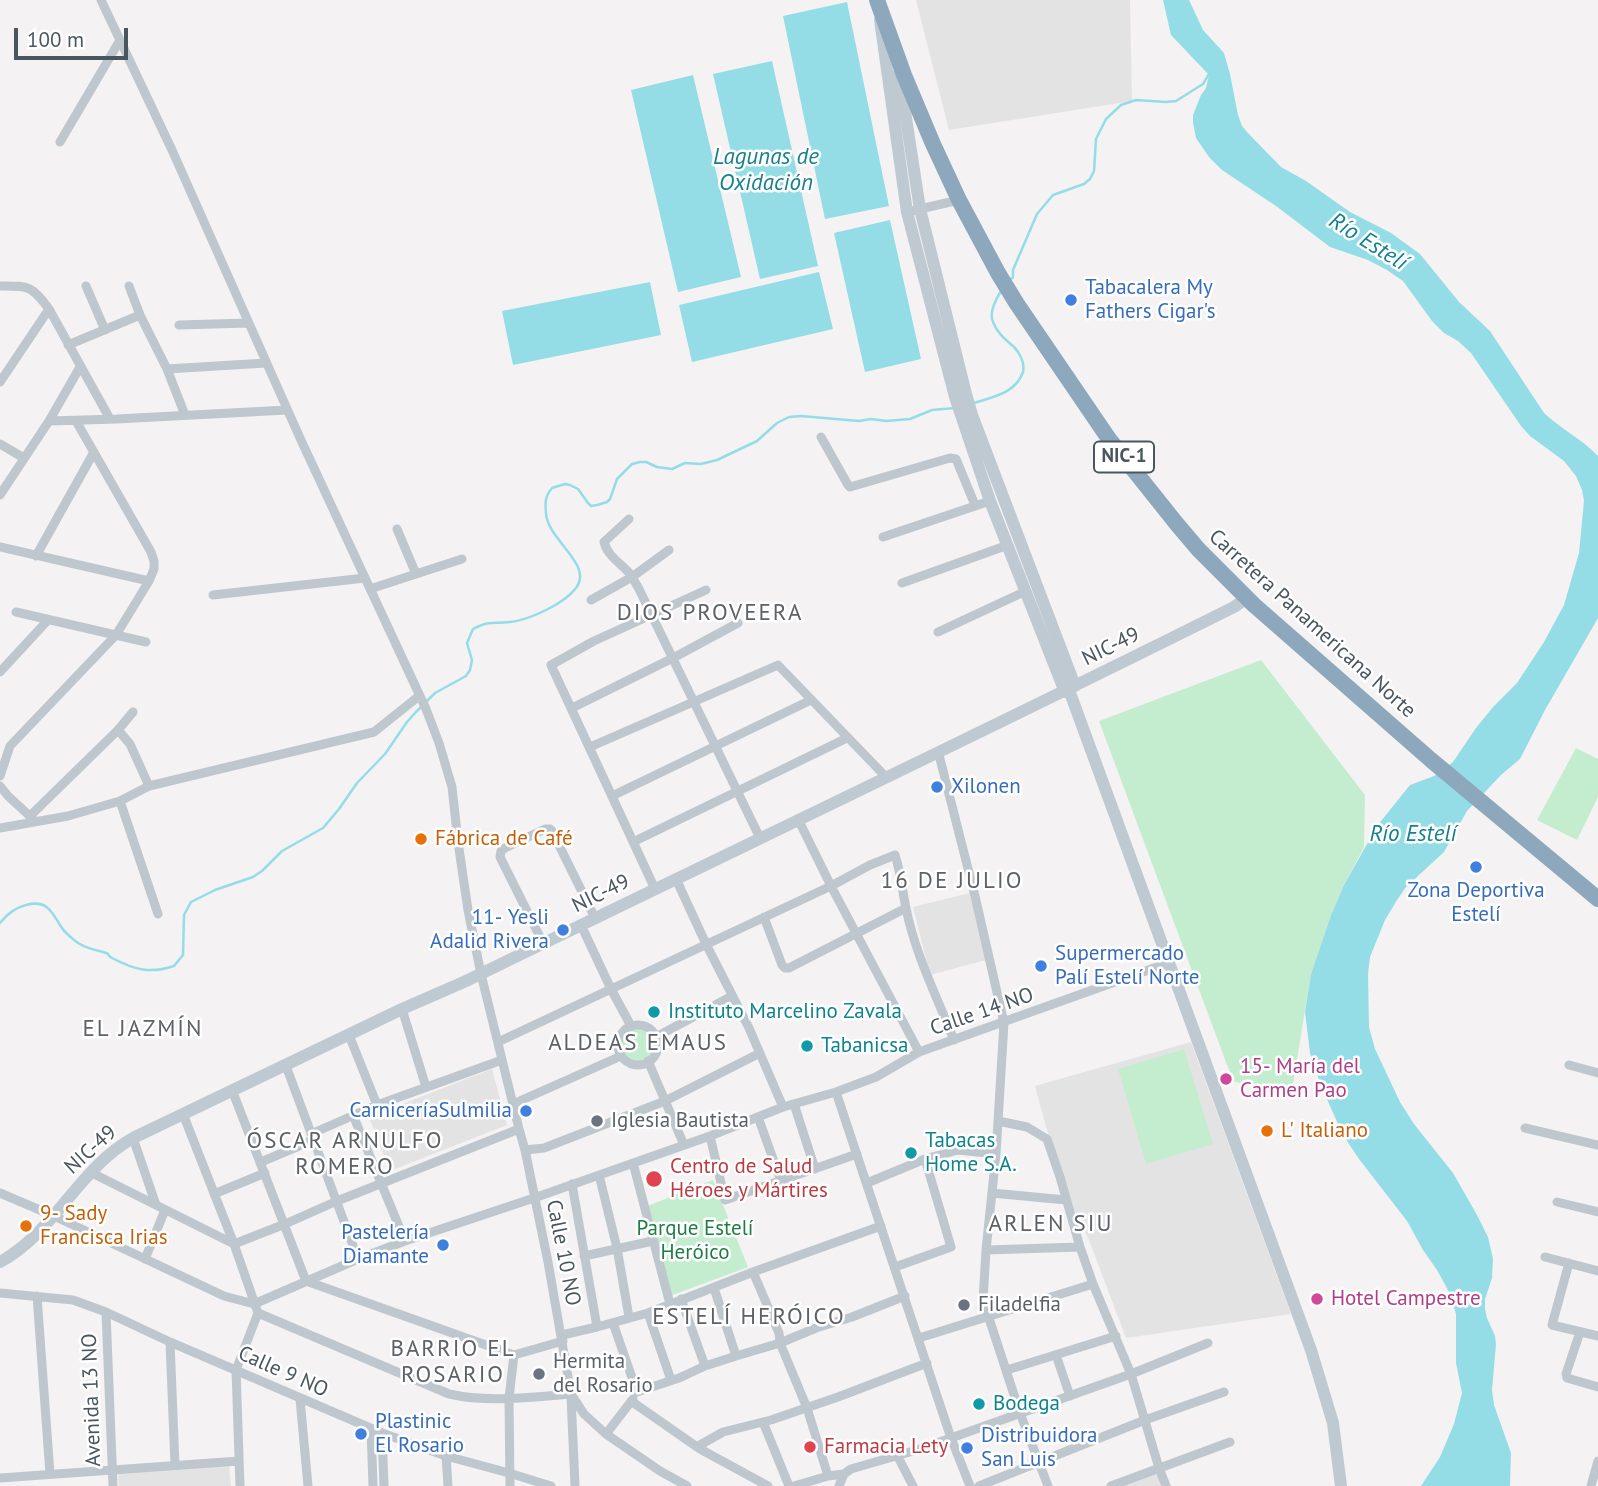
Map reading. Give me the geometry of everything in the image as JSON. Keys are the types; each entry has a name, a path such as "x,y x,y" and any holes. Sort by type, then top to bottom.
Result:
{"highway":[{"name":"Carretera Panamericana Norte","path":"877,0 920,114 959,200 998,273 1126,460 1198,549 1247,598 1431,760 1598,900"}],"street":[{"name":"Calle 10 NO","path":"101,0 172,150 439,743 453,787 468,910 481,974 525,1150 571,1394 584,1414 607,1434 660,1471 687,1486"},
{"path":"877,0 914,211 960,396 1311,1349 1333,1423 1341,1486"},
{"path":"60,142 120,40"},
{"path":"896,53 914,211"},
{"path":"914,211 959,200"},
{"path":"0,286 24,286 38,295 49,309 110,419"},
{"path":"86,286 105,330"},
{"path":"129,286 139,315 167,369 185,415"},
{"path":"0,382 49,309"},
{"path":"68,345 139,315"},
{"path":"179,325 248,323"},
{"path":"167,369 266,363"},
{"path":"0,495 49,421 80,367"},
{"path":"49,421 287,410"},
{"path":"0,776 10,746 116,635 154,569 151,552 76,421"},
{"path":"821,437 850,486 950,458 956,459 975,505"},
{"path":"0,444 24,458"},
{"path":"36,555 94,452"},
{"path":"883,537 997,499"},
{"path":"997,499 1008,545 1069,689"},
{"path":"629,519 604,542 608,552 632,577 760,838"},
{"path":"397,529 416,574"},
{"path":"902,583 1008,545"},
{"path":"0,547 149,581"},
{"path":"591,600 632,577 669,551"},
{"path":"370,589 462,559"},
{"path":"213,595 365,578"},
{"path":"655,889 551,665 651,613 706,590"},
{"path":"938,632 1026,592"},
{"name":"NIC-49","path":"0,1262 22,1248 54,1216 90,1172 122,1144 133,1138 481,974 1069,689 1247,598"},
{"path":"16,612 146,642"},
{"path":"0,672 48,620"},
{"path":"572,708 738,623"},
{"path":"590,747 778,665 886,777"},
{"path":"612,796 811,700"},
{"path":"0,828 33,818 68,816 120,801 149,786 374,732 422,702"},
{"path":"33,818 133,712"},
{"path":"118,730 134,752 149,786"},
{"path":"0,738 10,746"},
{"path":"633,842 847,738"},
{"path":"939,751 1004,1023 983,1300 1048,1486"},
{"path":"0,786 33,818"},
{"path":"120,801 158,914"},
{"path":"798,819 919,1052"},
{"path":"543,943 500,857 501,851 545,828 552,831 595,918"},
{"path":"498,1042 895,855 918,949 954,1040"},
{"path":"676,878 783,1107"},
{"path":"764,917 782,965 789,968 906,908"},
{"path":"581,925 631,1026"},
{"name":"Calle 14 NO","path":"256,1308 306,1281 405,1241 710,1136 783,1107 836,1092 876,1077 919,1052 1168,963"},
{"path":"656,1037 732,996"},
{"path":"402,1009 426,1087"},
{"path":"631,1026 643,1026 656,1037 656,1053 648,1061 633,1064 621,1056 619,1039 623,1031 631,1026"},
{"path":"349,1035 377,1105"},
{"path":"525,1150 544,1148 665,1101 760,1053"},
{"path":"513,1104 621,1056"},
{"path":"261,1162 353,1115 502,1060"},
{"path":"648,1061 684,1145"},
{"path":"286,1066 359,1259"},
{"path":"1569,1066 1598,1073"},
{"path":"232,1090 306,1281 514,1355 648,1312 881,1226"},
{"path":"836,1092 951,1438 970,1486"},
{"path":"794,1104 815,1169"},
{"path":"183,1114 256,1308 236,1370 240,1486"},
{"path":"353,1115 405,1241"},
{"path":"758,1117 781,1181"},
{"path":"998,1121 1027,1127 1047,1139 1080,1247 1130,1374 1166,1486"},
{"path":"1525,1128 1598,1144"},
{"path":"90,1172 234,1244 519,1129"},
{"path":"710,1136 725,1200 857,1154"},
{"path":"133,1138 161,1208 145,1259"},
{"path":"867,1183 925,1159 958,1150 996,1154"},
{"path":"895,1267 951,1247 925,1159"},
{"path":"633,1163 670,1304"},
{"path":"214,1194 265,1173"},
{"path":"599,1175 617,1248 629,1317"},
{"path":"572,1184 597,1328"},
{"path":"0,1193 224,1296 449,1394 490,1400 571,1394 575,1486"},
{"path":"992,1193 1066,1200"},
{"path":"1557,1202 1598,1212"},
{"path":"584,1256 653,1241"},
{"path":"986,1250 1080,1247"},
{"path":"1545,1257 1598,1271"},
{"path":"1570,1263 1552,1325 1598,1336"},
{"path":"753,1272 807,1408 828,1476"},
{"path":"919,1338 1093,1284"},
{"path":"714,1287 736,1356"},
{"name":"Calle 9 NO","path":"1,1294 74,1300 371,1429 446,1456 551,1486"},
{"path":"37,1297 50,1475"},
{"path":"607,1434 637,1392 905,1297"},
{"path":"681,1299 705,1366"},
{"name":"Avenida 13 NO","path":"106,1312 113,1486"},
{"path":"648,1312 671,1380"},
{"path":"613,1324 637,1392"},
{"path":"1580,1332 1567,1378 1598,1387"},
{"path":"1007,1370 1116,1336"},
{"path":"170,1342 175,1465"},
{"path":"839,1486 844,1475 851,1469 920,1449 1130,1374 1208,1343"},
{"path":"510,1486 509,1398 514,1355"},
{"path":"1056,1355 1070,1396"},
{"path":"700,1449 700,1445 723,1432 807,1408 927,1363"},
{"path":"979,1486 1144,1420 1224,1392"},
{"path":"300,1399 308,1486"},
{"path":"631,1401 700,1449 768,1486"},
{"path":"764,1422 789,1486"},
{"path":"371,1429 373,1486"},
{"path":"382,1433 384,1486"},
{"path":"1111,1486 1230,1442"},
{"path":"897,1455 913,1486"},
{"path":"446,1456 448,1486"},
{"path":"0,1478 239,1461"},
{"path":"1591,1486 1598,1461"},
{"path":"794,1486 828,1476 844,1475"}],"shaded area":[{"path":"916,0 1130,0 1132,101 949,130"},
{"path":"970,893 986,960 930,975 913,907"},
{"path":"1191,1042 1291,1314 1126,1338 1089,1240 1074,1210 1035,1086"},
{"path":"492,1069 507,1125 390,1171 369,1117"},
{"path":"229,1463 231,1486 119,1486 118,1473"},
{"path":"1157,1473 1162,1486 1121,1486"}],"green space":[{"path":"1261,660 1365,795 1364,847 1331,915 1311,974 1291,1096 1233,1081 1099,721"},
{"path":"1576,748 1598,759 1598,797 1577,840 1537,820"},
{"path":"638,1029 649,1034 654,1045 649,1056 638,1061 627,1056 622,1045 627,1034"},
{"path":"1184,1049 1213,1144 1146,1164 1118,1069"},
{"name":"Parque Estelí Heróico","path":"713,1180 748,1267 670,1296 645,1207"}],"water":[{"name":"Río Estelí","path":"1163,0 1189,0 1203,30 1224,53 1238,115 1247,132 1281,167 1350,212 1391,233 1420,254 1459,302 1490,331 1544,413 1598,456 1598,618 1520,759 1467,811 1444,852 1406,887 1397,900 1385,920 1370,957 1368,974 1369,1027 1375,1049 1400,1102 1453,1173 1488,1237 1493,1259 1485,1309 1496,1344 1492,1390 1494,1405 1511,1453 1510,1486 1421,1486 1440,1457 1454,1424 1462,1393 1456,1363 1456,1314 1449,1292 1407,1221 1343,1135 1321,1086 1310,1053 1305,1012 1311,974 1331,915 1344,885 1377,826 1410,785 1434,776 1453,762 1493,707 1517,683 1564,605 1579,553 1584,501 1582,490 1576,476 1564,461 1521,426 1471,353 1432,321 1403,281 1368,260 1330,247 1222,170 1209,157 1196,138 1193,115 1209,75 1171,35"},
{"path":"847,2 889,206 825,219 783,16"},
{"name":"Lagunas de Oxidación","path":"772,61 818,266 760,279 713,74"},
{"path":"693,75 741,277 678,292 631,90"},
{"path":"890,220 921,359 865,372 834,233"},
{"path":"819,272 833,329 692,362 679,305"},
{"path":"650,282 661,335 513,365 502,311"}],"waterway":[{"path":"1009,281 1013,277 1013,270 1037,214 1053,195 1084,184 1090,179 1094,171 1096,139 1106,119 1121,105 1136,100 1176,101 1203,84 1209,74"},
{"path":"974,403 1009,389 1020,379 1023,372 1020,355 999,333 992,318 1001,291"},
{"path":"0,923 18,908 40,904 52,913 65,932 84,946 108,954 135,968 157,970 174,966 183,955 184,915 191,902 215,890 253,877 282,851 323,828 416,712 435,693 466,676 472,660 467,643 473,629 488,623 518,621 536,615 563,600 576,588 580,579 579,570 548,523 546,503 552,488 570,485 578,489 591,506 597,505 610,499 617,479 632,464 646,462 672,469 685,463 701,464 717,460 757,441 777,423 789,417 886,421 910,419 932,410 955,408"}],"place":[{"name":"Tabacalera My Fathers Cigar's","path":"1071,300"},
{"name":"Xilonen","path":"937,787"},
{"name":"Fábrica de Café","path":"421,839"},
{"name":"Zona Deportiva Estelí","path":"1476,867"},
{"name":"11- Yesli Adalid Rivera","path":"563,930"},
{"name":"Supermercado Palí Estelí Norte","path":"1041,966"},
{"name":"Instituto Marcelino Zavala","path":"654,1012"},
{"name":"Tabanicsa","path":"807,1046"},
{"name":"15- María del Carmen Pao","path":"1226,1079"},
{"name":"CarniceríaSulmilia","path":"526,1111"},
{"name":"Iglesia Bautista","path":"597,1121"},
{"name":"L' Italiano","path":"1267,1131"},
{"name":"Tabacas Home S.A.","path":"911,1153"},
{"name":"Centro de Salud Héroes y Mártires","path":"654,1179"},
{"name":"9- Sady Francisca Irias","path":"26,1226"},
{"name":"Pastelería Diamante","path":"443,1245"},
{"name":"Hotel Campestre","path":"1317,1299"},
{"name":"Filadelfia","path":"964,1305"},
{"name":"Hermita del Rosario","path":"539,1374"},
{"name":"Bodega","path":"979,1404"},
{"name":"Plastinic El Rosario","path":"361,1434"},
{"name":"Farmacia Lety","path":"810,1447"},
{"name":"Distribuidora San Luis","path":"967,1448"}],"district":[{"name":"DIOS PROVEERA","path":"710,613"},
{"name":"16 DE JULIO","path":"952,881"},
{"name":"EL JAZMÍN","path":"143,1029"},
{"name":"ALDEAS EMAUS","path":"638,1043"},
{"name":"ÓSCAR ARNULFO ROMERO","path":"345,1154"},
{"name":"ARLEN SIU","path":"1051,1224"},
{"name":"ESTELÍ HERÓICO","path":"749,1317"},
{"name":"BARRIO EL ROSARIO","path":"453,1362"}]}
